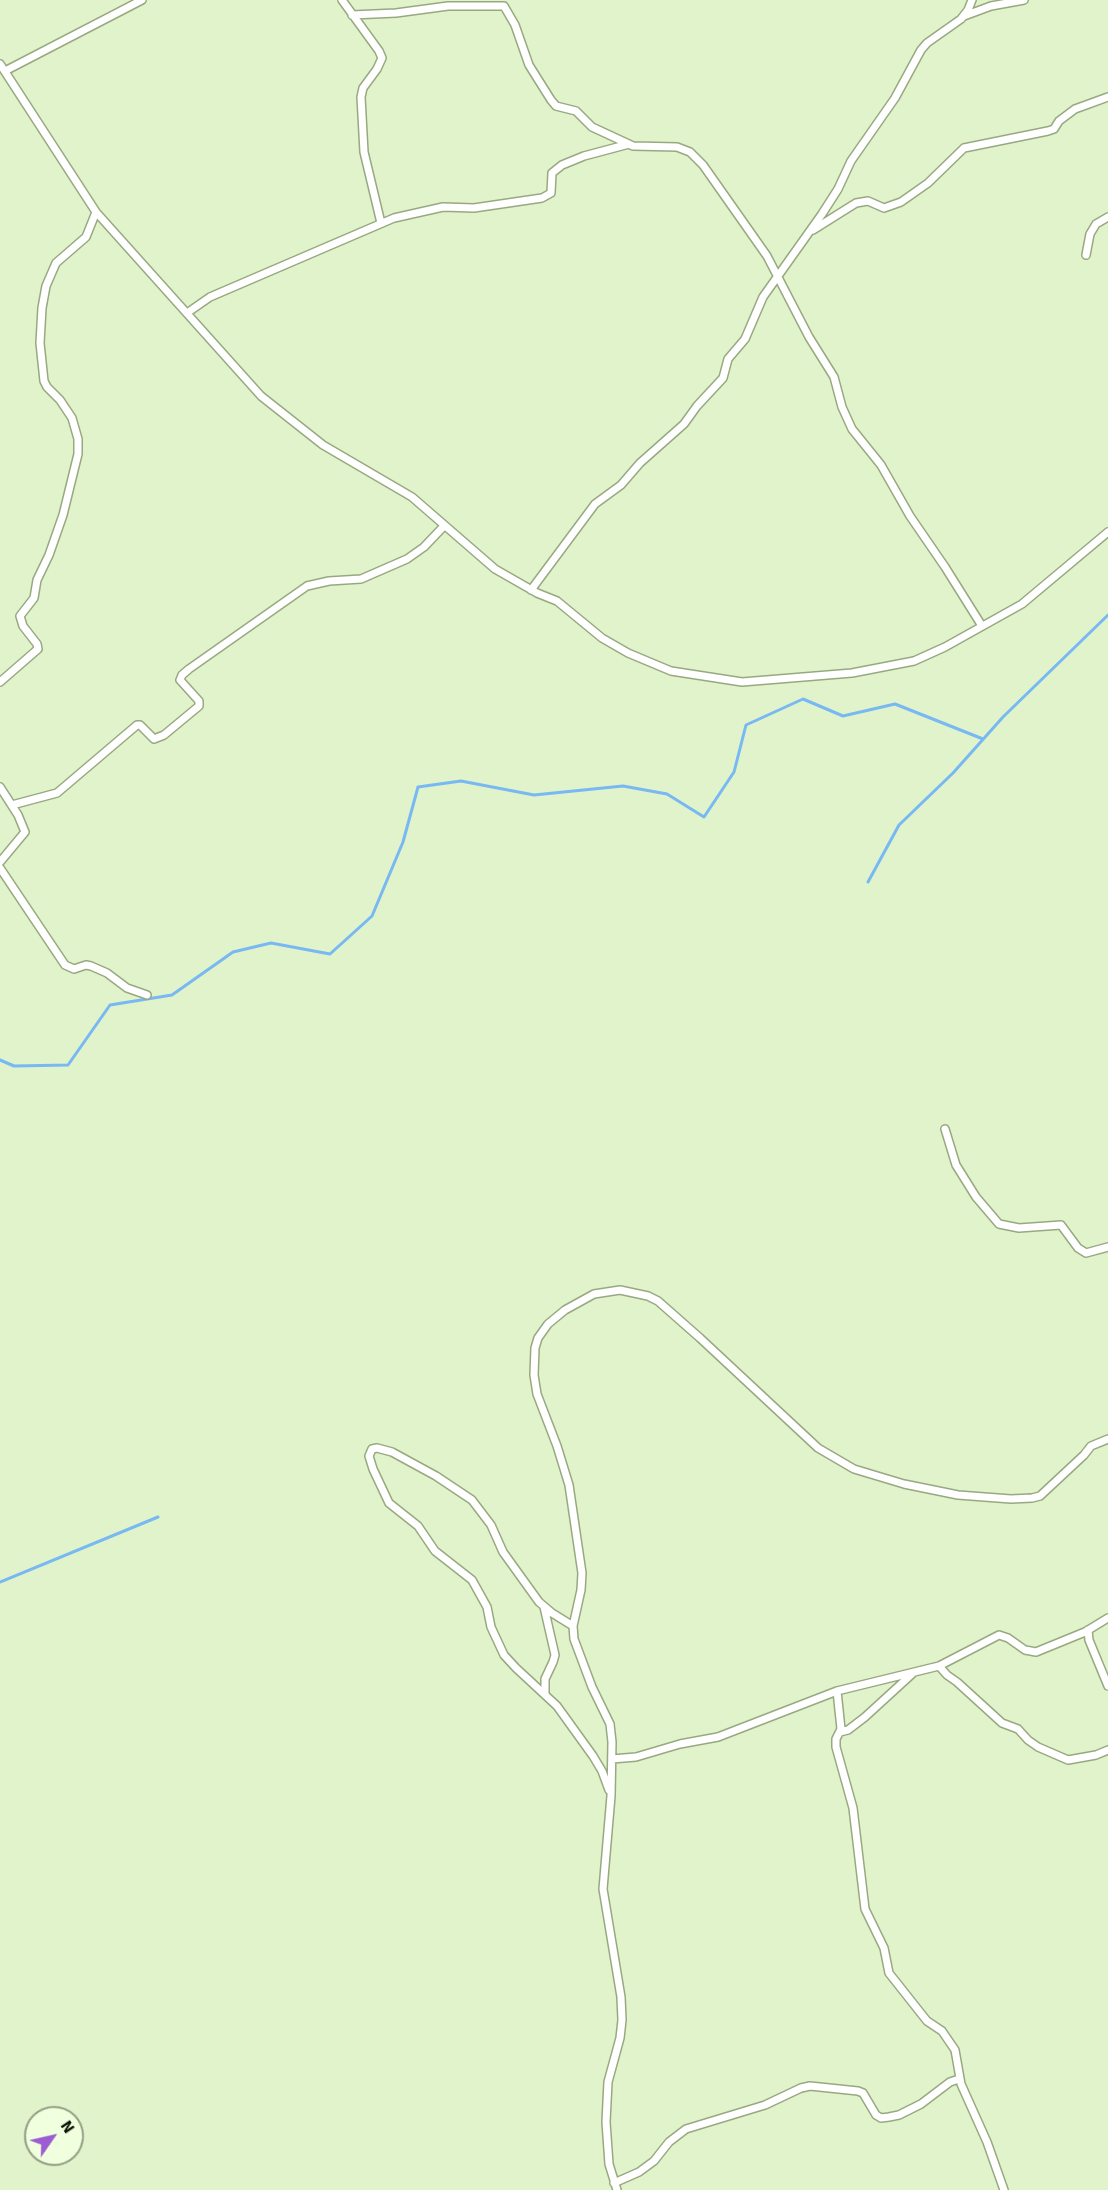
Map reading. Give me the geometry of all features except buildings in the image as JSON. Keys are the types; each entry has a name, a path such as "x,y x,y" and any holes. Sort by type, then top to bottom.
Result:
{"street":[{"path":"5,71 142,0"},
{"path":"342,0 382,58 363,88 361,97 364,152 381,223"},
{"path":"964,16 972,0"},
{"path":"531,590 595,504 621,485 640,463 684,424 723,378 728,359 745,339 763,297 838,189 856,152 895,98 921,50 964,16 992,6 1024,0"},
{"path":"352,15 448,6 504,6 529,64 556,106 576,111 592,127 629,144 646,147 677,147 690,152 703,165 778,274 808,337 834,377 842,407 852,429 881,465 910,516 982,627"},
{"path":"0,64 96,212 249,383 279,412 323,444 412,497 495,569 531,590 557,601 602,638 628,653 671,671 742,682 852,673 914,661 935,652 1022,604 1108,532"},
{"path":"811,230 855,203 868,201 884,208 901,202 928,183 964,148 1054,129 1059,121 1075,109 1108,97"},
{"path":"187,313 210,297 381,223 443,207 474,208 542,198 551,193 552,173 562,165 584,156 629,144"},
{"path":"0,682 38,649 37,644 23,626 20,616 34,598 37,580 49,555 63,515 78,454 78,439 72,418 44,381 40,343 46,286 56,262 86,237 96,212"},
{"path":"1086,255 1090,234 1096,224 1108,217"},
{"path":"12,805 57,793 137,725 140,725 154,739 164,735 199,706 199,701 180,679 196,664 307,586 329,581 361,579 407,559 424,547 444,526"},
{"path":"0,787 25,832 0,862"},
{"path":"0,868 65,965 74,969 86,965 91,966 107,973 128,988 147,995"},
{"path":"945,1128 956,1165 976,1197 999,1224 1019,1228 1061,1226 1078,1248 1086,1253 1108,1247"},
{"path":"959,2079 950,2082 921,2104 899,2115 881,2118 876,2115 862,2093 858,2091 810,2086 801,2088 765,2105 686,2129 669,2142 654,2161 615,2186 609,2164 606,2130 608,2082 620,2038 622,2020 621,1997 603,1889 611,1796 610,1724 574,1638 573,1626 581,1590 582,1573 576,1528 566,1475 537,1394 534,1375 535,1348 538,1338 548,1324 565,1310 594,1294 620,1290 641,1294 658,1301 818,1448 854,1469 904,1484 958,1495 1011,1499 1040,1496 1091,1446 1108,1439"},
{"path":"545,1694 545,1679 555,1655 548,1619 543,1605 503,1552 491,1525 472,1500 436,1476 392,1452 372,1449 369,1456 373,1469 389,1503 418,1526 435,1551 472,1580 487,1607 491,1627 504,1655 557,1706 593,1756 602,1771 611,1796"},
{"path":"543,1605 573,1626"},
{"path":"612,1759 636,1757 680,1744 718,1737 837,1691 939,1666 999,1635 1008,1638 1025,1650 1036,1652 1088,1630 1108,1618"},
{"path":"1088,1630 1089,1640 1108,1686"},
{"path":"939,1666 947,1676 957,1682 1002,1723 1018,1729 1038,1748 1068,1760 1108,1750"},
{"path":"840,1732 848,1730 865,1717 912,1673"},
{"path":"837,1691 841,1713 836,1747 853,1808 865,1909 884,1948 889,1973 927,2021 942,2031 955,2050 959,2079 987,2142 1004,2190"}],"waterway":[{"path":"868,882 899,825 953,773 1003,717 1108,615"},
{"path":"0,1060 14,1066 68,1065 110,1005 172,995 233,952 271,943 330,954 372,916 403,842 418,787 461,781 534,795 623,786 667,794 704,817 734,772 746,725 803,699 843,716 895,704 983,739"},
{"path":"0,1582 158,1517"}]}
